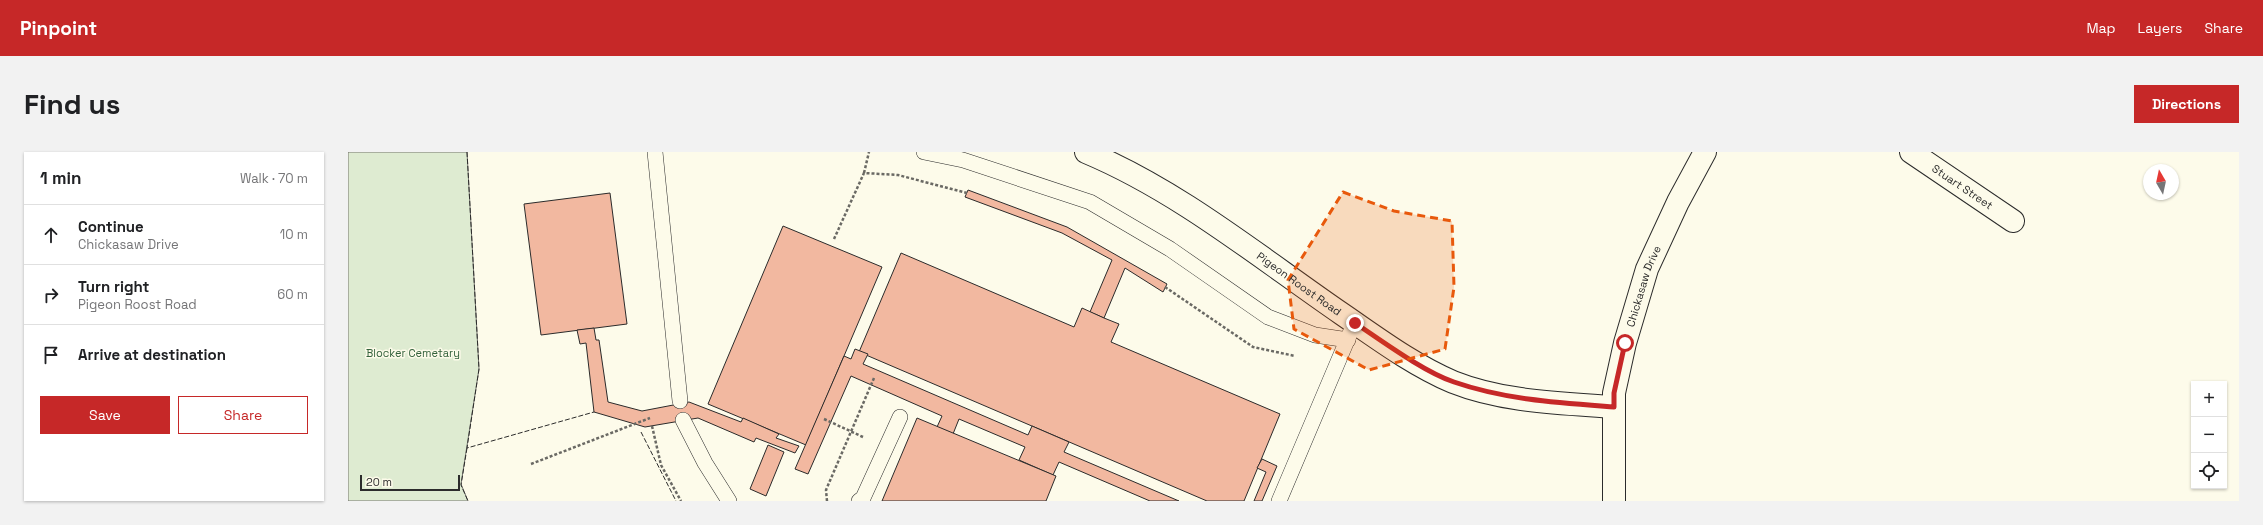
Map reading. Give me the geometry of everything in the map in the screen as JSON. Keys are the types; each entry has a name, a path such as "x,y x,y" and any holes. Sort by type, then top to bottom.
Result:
{"street":[{"name":"Pigeon Roost Road","path":"1086,152 1114,164 1165,192 1351,331 1453,382 1500,396 1614,407"},
{"name":"Chickasaw Drive","path":"1614,501 1614,393 1625,343 1647,269 1678,202 1705,152"},
{"name":"Stuart Street","path":"1911,152 2013,221"}],"lane":[{"path":"655,152 680,401"},
{"path":"924,152 963,160 1090,202 1170,249 1268,317 1315,335 1351,331 1279,501"},
{"path":"859,501 863,498 900,417"},
{"path":"683,420 705,463 729,501"}],"path":[{"path":"834,239 864,173 869,152"},
{"path":"864,173 898,175 966,193"},
{"path":"1165,287 1253,347 1287,356 1300,357"},
{"path":"827,501 826,490 874,378"},
{"path":"531,464 650,418"},
{"path":"824,419 886,449"},
{"path":"652,426 661,465 681,501"}],"highlighted area":[{"path":"1343,192 1394,211 1452,221 1454,287 1445,349 1369,370 1294,329 1288,280"}],"green space":[{"name":"Blocker Cemetary","path":"348,152 467,152 479,369 461,484 468,501 348,501"}],"building":[{"path":"968,190 1067,227 1167,284 1163,292 1125,268 1104,318 1090,312 1112,260 1062,233 965,197"},
{"path":"610,193 627,324 541,335 524,204"},
{"path":"783,226 882,267 806,445 708,404"},
{"path":"901,253 1074,327 1082,308 1119,324 1111,342 1280,414 1244,501 1207,501 859,352"},
{"path":"594,328 596,340 599,340 608,402 642,411 689,402 741,422 743,418 779,434 776,438 799,446 795,453 756,438 754,442 698,418 645,427 594,412 586,343 580,344 577,330"},
{"path":"855,349 868,354 863,364 1028,435 1032,426 1069,442 1064,452 1179,501 1150,501 1059,462 1053,475 1019,460 1025,447 959,419 953,434 937,427 942,416 851,376 808,474 795,469 844,356 851,359"},
{"path":"917,418 1056,476 1046,501 882,501"},
{"path":"768,445 784,452 766,496 750,489"},
{"path":"1262,459 1277,466 1262,501 1254,501 1266,472 1257,468"}],"fence":[{"path":"467,152 479,369 467,448 594,412"},
{"path":"641,432 676,501"},
{"path":"467,448 461,485 468,501"}],"route":[{"path":"1355,323 1434,372 1453,382 1500,396 1614,407 1614,393 1625,343"}]}
